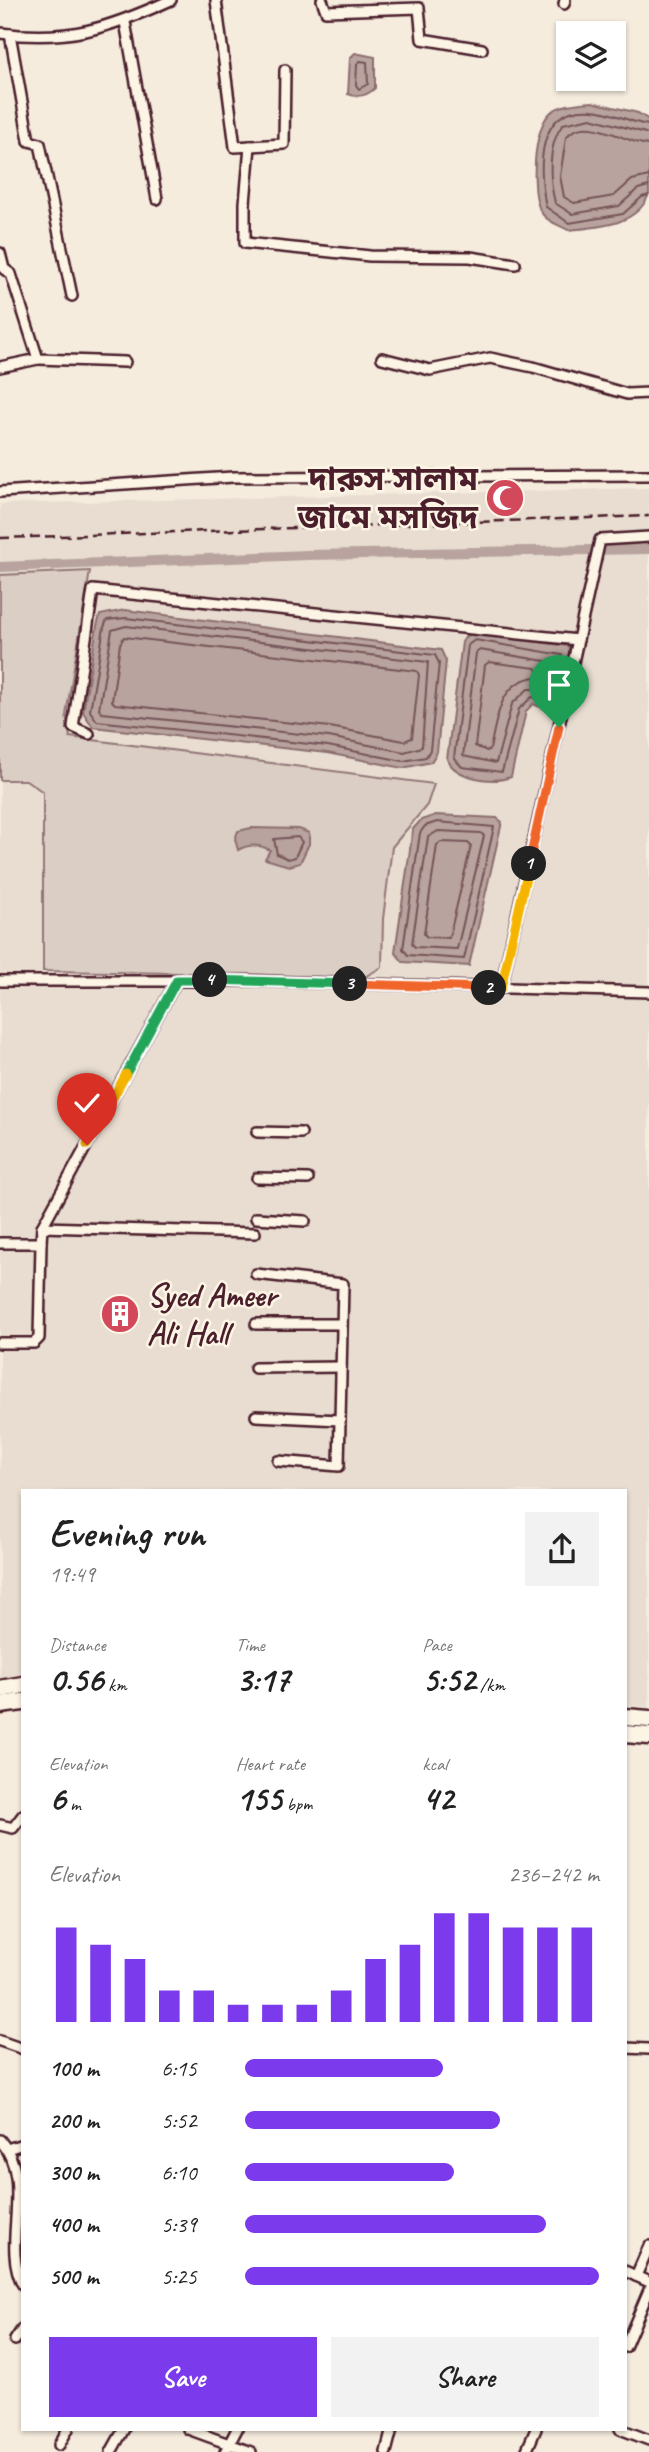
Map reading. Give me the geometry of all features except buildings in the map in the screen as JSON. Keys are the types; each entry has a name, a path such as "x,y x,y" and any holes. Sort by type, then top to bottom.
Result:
{"highway":[{"path":"0,1689 21,1685"},
{"path":"0,1705 21,1702"},
{"path":"627,1717 649,1719"},
{"path":"627,1734 649,1736"}],"street":[{"path":"72,296 40,144 29,141 5,33 60,36 125,22 171,0"},
{"path":"216,0 234,147 284,144 285,70"},
{"path":"322,0 326,11 419,8 422,39 482,49"},
{"path":"125,22 157,199"},
{"path":"250,146 245,243 370,256 470,257 515,264"},
{"path":"0,253 4,269 11,274 38,359"},
{"path":"382,358 430,370 490,358 533,367 627,394 649,393"},
{"path":"0,366 38,359 125,362"},
{"path":"0,492 233,477 649,475"},
{"path":"501,988 600,540 649,537"},
{"path":"89,734 73,727 93,590 578,640"},
{"path":"0,1343 34,1343 39,1338 42,1227 177,980"},
{"path":"0,981 177,980 649,992"},
{"path":"257,1132 301,1133"},
{"path":"257,1178 308,1179"},
{"path":"256,1218 305,1221"},
{"path":"42,1227 255,1233"},
{"path":"0,1243 41,1243"},
{"path":"256,1274 343,1284 339,1466 278,1461"},
{"path":"257,1324 342,1324"},
{"path":"255,1368 341,1367"},
{"path":"256,1416 340,1420"},
{"path":"0,1825 13,1828 21,1818"},
{"path":"0,2041 21,2048"},
{"path":"627,2048 649,2049"},
{"path":"0,2140 7,2149 18,2201 13,2268 21,2282"},
{"path":"7,2149 21,2145"},
{"path":"636,2276 649,2246"},
{"path":"627,2272 649,2282"},
{"path":"627,2342 649,2290"},
{"path":"15,2340 21,2331"},
{"path":"59,2445 67,2431"},
{"path":"111,2452 123,2431"},
{"path":"192,2431 227,2448 251,2452"},
{"path":"227,2448 236,2431"},
{"path":"386,2452 391,2431"},
{"path":"526,2452 535,2431"},
{"path":"625,2431 649,2440"}],"shaded area":[{"path":"649,488 649,1707 627,1705 627,1489 21,1489 21,1678 0,1681 0,504"},
{"path":"90,571 66,715 70,737 434,784 427,805 392,847 383,919 382,967 359,980 251,974 43,971 43,792 26,780 0,780 0,575"}],"water":[{"path":"355,53 375,57 375,88 359,96 348,94 350,58"},
{"path":"592,102 638,113 649,120 649,194 636,213 626,219 604,226 568,230 549,220 541,212 535,190 537,146 544,121 550,113 565,106"},
{"path":"125,610 441,650 446,661 437,752 431,762 403,768 327,753 93,727 83,712 100,615"},
{"path":"474,633 568,646 570,653 558,709 550,711 533,704 526,711 511,777 503,779 466,775 451,766 447,759 462,642 466,636"},
{"path":"436,815 497,818 502,822 469,966 403,962 395,952 413,829 421,820"},
{"path":"251,828 299,829 309,833 309,844 300,863 289,866 265,859 270,850 258,846 238,850 235,839 238,831"}],"waterway":[{"path":"0,567 307,555 649,549"}],"railway":[{"path":"0,538 649,516"}],"place":[{"name":"দারুস সালাম জামে মসজিদ","path":"505,498"},
{"name":"Syed Ameer Ali Hall","path":"120,1314"}],"route":[{"path":"87,1145 177,980 501,988 559,727"}]}
